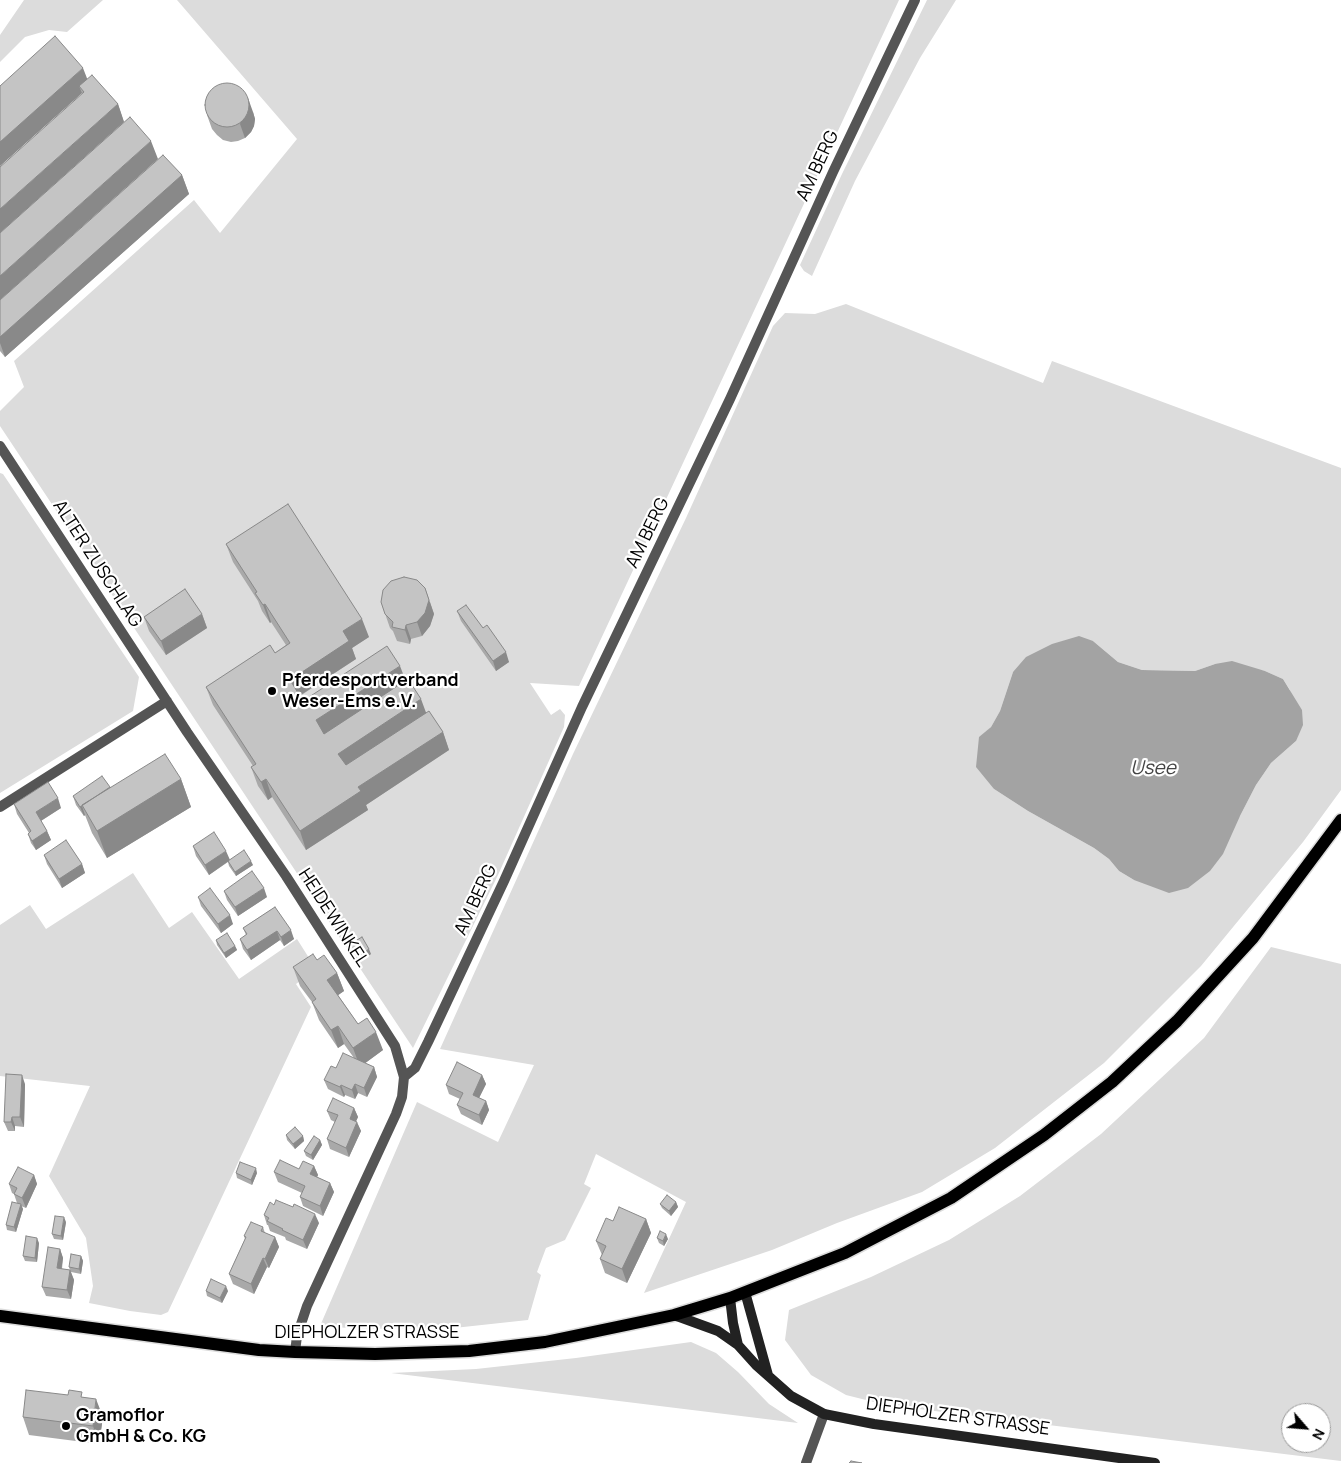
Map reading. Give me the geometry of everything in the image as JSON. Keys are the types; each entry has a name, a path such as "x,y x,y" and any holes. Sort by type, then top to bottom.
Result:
{"main road":[{"name":"DIEPHOLZER STRASSE","path":"0,1316 259,1350 376,1354 478,1350 545,1342 674,1316 730,1298 845,1253 951,1198 1044,1135 1112,1082 1177,1020 1253,938 1341,820"},
{"path":"745,1292 768,1375"},
{"name":"DIEPHOLZER STRASSE","path":"730,1298 738,1345 756,1365 791,1396 824,1414 874,1424 1155,1463"},
{"path":"674,1316 718,1331 738,1345"}],"street":[{"name":"AM BERG","path":"404,1076 415,1068 428,1042 582,708 730,398 833,172 915,0"},
{"name":"ALTER ZUSCHLAG","path":"0,446 168,701"},
{"name":"HEIDEWINKEL","path":"168,701 286,876 395,1046 404,1076 402,1097 396,1114 307,1306 297,1336 295,1352"},
{"path":"0,807 168,701"},
{"path":"806,1463 824,1414"}],"shaded area":[{"path":"24,0 103,0 67,32 49,30 25,37 0,62 0,35"},
{"path":"177,0 899,0 579,686 530,683 551,715 560,709 565,715 564,727 498,875 413,1048 0,426 0,411 24,387 14,361 194,200 220,233 297,139"},
{"path":"927,0 956,0 920,58 855,181 812,276 804,271 800,265"},
{"path":"846,304 1043,383 1052,361 1341,468 1341,790 1303,842 1201,966 1104,1063 995,1148 922,1192 837,1223 772,1250 644,1293 686,1202 596,1154 584,1184 591,1188 565,1240 546,1248 537,1272 541,1275 528,1320 454,1328 363,1329 320,1326 417,1102 498,1142 534,1065 440,1049 573,754 686,518 773,326 785,313 815,314","holes":["1093,641 1118,662 1142,670 1195,671 1215,664 1265,671 1283,679 1290,690 1296,741 1271,763 1256,785 1240,816 1134,880 1119,871 1109,859 1094,848 1028,811 994,789 979,738 991,727 1000,711 1013,672"]},
{"path":"0,473 3,474 139,677 133,711 0,793"},
{"path":"133,873 169,928 192,912 239,979 297,939 316,969 296,984 311,1007 168,1312 161,1315 89,1303 93,1286 86,1238 49,1176 90,1086 0,1076 0,925 30,905 46,929"},
{"path":"1271,947 1341,964 1341,1461 886,1405 846,1395 811,1375 785,1340 789,1310 871,1277 949,1240 1020,1196 1101,1134 1204,1038"},
{"path":"691,1342 716,1353 738,1372 769,1404 798,1423 391,1373 476,1369 576,1358"}],"water":[{"name":"Usee","path":"1079,636 1093,641 1118,662 1142,670 1195,671 1215,664 1232,661 1265,671 1283,679 1302,710 1303,725 1296,741 1271,763 1256,785 1223,854 1210,871 1188,888 1169,893 1134,880 1119,871 1109,859 1094,848 1028,811 994,789 976,767 979,737 991,727 1000,711 1013,672 1026,657 1052,644"}],"building":[{"path":"55,36 83,68 0,142 0,86"},
{"path":"92,75 118,104 0,209 0,167 84,92 79,86"},
{"path":"231,83 243,89 248,96 248,114 243,121 236,126 223,127 215,124 208,117 205,101 208,93 215,86"},
{"path":"130,117 151,141 0,276 0,233"},
{"path":"163,155 182,175 0,337 0,300"},
{"name":"Pferdesportverband Weser-Ems e.V.","path":"288,504 362,619 343,631 349,641 290,680 303,701 387,646 400,666 316,720 324,734 408,679 421,699 338,754 346,765 429,711 443,732 358,787 361,791 300,831 266,779 261,782 251,767 256,764 206,687 270,645 275,653 290,643 265,604 263,605 255,593 257,592 226,544"},
{"path":"404,577 417,580 425,588 429,600 425,613 417,622 406,625 405,630 392,627 393,622 385,614 381,602 383,590 391,581"},
{"path":"185,589 202,614 161,641 144,617"},
{"path":"466,605 483,628 487,625 506,652 493,661 457,611"},
{"path":"165,754 181,779 97,831 82,805"},
{"path":"102,776 110,787 80,807 73,796"},
{"path":"48,782 58,798 36,812 47,831 32,841 28,834 31,831 14,804"},
{"path":"214,832 226,851 205,865 193,846"},
{"path":"66,840 82,864 59,879 44,855"},
{"path":"244,850 251,861 235,872 228,861"},
{"path":"252,871 264,888 235,907 224,891"},
{"path":"210,888 230,915 218,924 198,897"},
{"path":"275,907 291,930 281,937 277,931 247,950 240,939 247,934 243,928"},
{"path":"227,933 235,946 224,953 216,940"},
{"path":"362,937 369,949 355,958 347,946"},
{"path":"313,954 317,960 324,955 337,973 327,980 358,1024 367,1018 376,1032 353,1048 338,1026 331,1030 312,1002 316,999 293,967"},
{"path":"343,1053 374,1067 364,1088 355,1084 352,1090 324,1080 331,1066 336,1068"},
{"path":"457,1062 482,1075 473,1095 486,1101 479,1115 457,1105 463,1093 446,1085"},
{"path":"6,1074 22,1075 20,1117 12,1117 11,1122 4,1122"},
{"path":"333,1098 354,1108 350,1119 357,1122 346,1148 327,1139 338,1115 327,1111"},
{"path":"295,1127 303,1136 293,1144 286,1135"},
{"path":"314,1136 320,1140 311,1155 304,1151"},
{"path":"280,1160 299,1169 303,1161 314,1166 310,1174 330,1183 320,1206 300,1197 305,1186 274,1172"},
{"path":"240,1162 256,1168 251,1180 236,1173"},
{"path":"18,1167 34,1175 22,1198 14,1194 17,1188 9,1184"},
{"path":"667,1195 676,1202 669,1211 660,1204"},
{"path":"276,1200 293,1207 294,1204 315,1214 303,1240 267,1221 269,1218 264,1215 270,1202 274,1205"},
{"path":"12,1202 21,1204 14,1227 6,1225"},
{"path":"619,1207 646,1219 622,1269 600,1259 606,1246 596,1241 606,1218 613,1221"},
{"path":"55,1216 64,1217 61,1236 52,1234"},
{"path":"251,1222 263,1227 261,1231 275,1237 251,1284 229,1274"},
{"path":"660,1231 666,1234 663,1241 657,1238"},
{"path":"26,1236 37,1238 35,1258 23,1256"},
{"path":"48,1247 60,1249 57,1268 70,1270 67,1290 42,1287"},
{"path":"71,1254 81,1256 79,1269 69,1267"},
{"path":"211,1279 226,1286 220,1298 206,1291"},
{"path":"26,1390 68,1395 69,1390 82,1392 81,1397 96,1399 93,1426 23,1417"}],"place":[{"name":"Pferdesportverband Weser-Ems e.V.","path":"272,691"},
{"name":"Gramoflor GmbH & Co. KG","path":"66,1426"}]}
